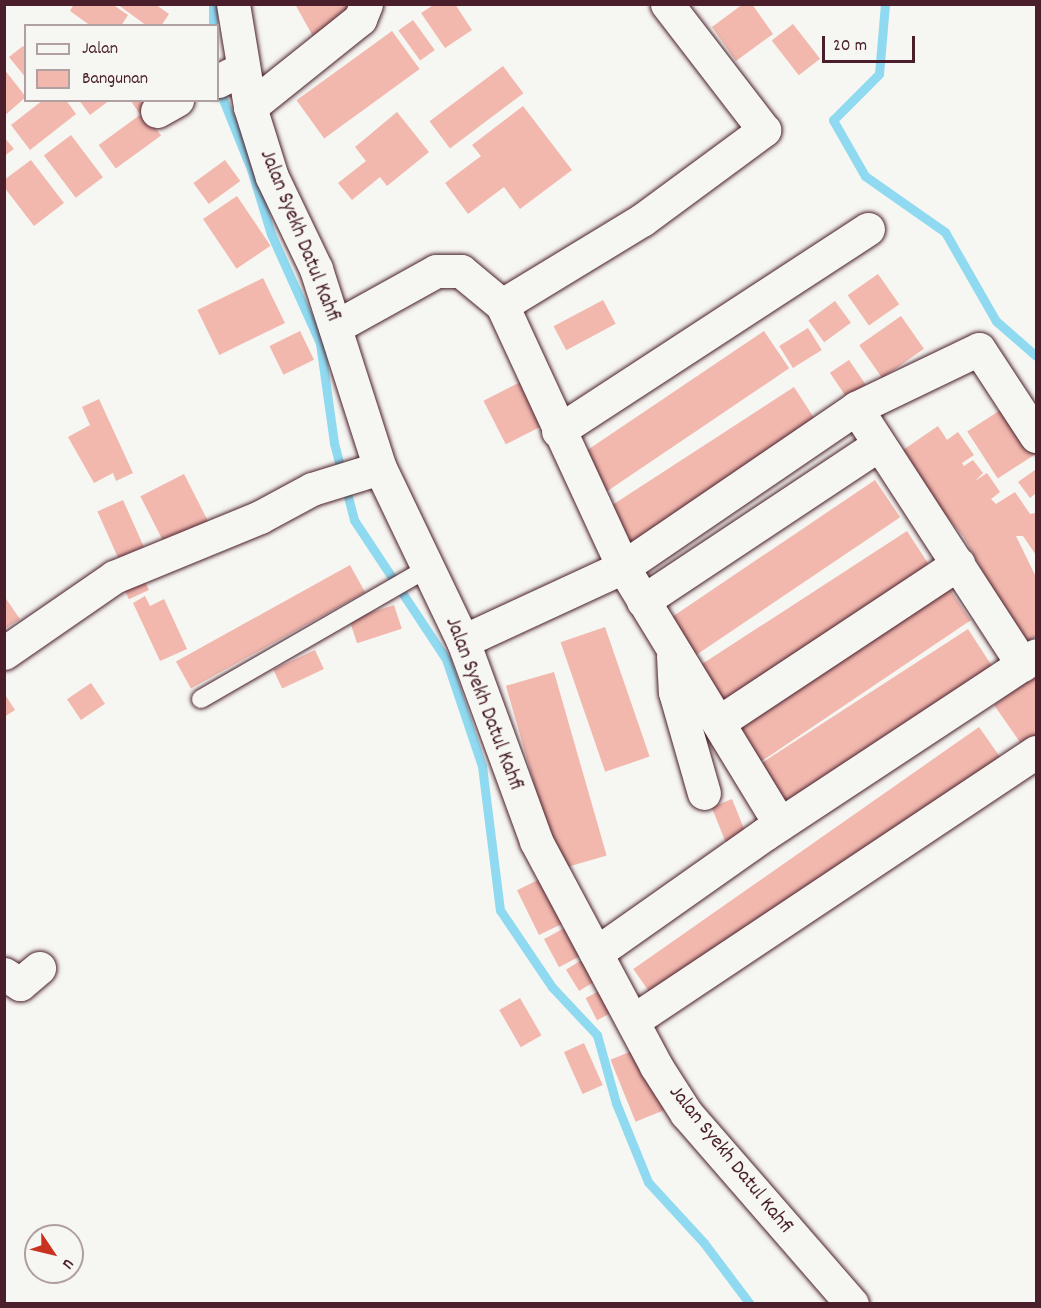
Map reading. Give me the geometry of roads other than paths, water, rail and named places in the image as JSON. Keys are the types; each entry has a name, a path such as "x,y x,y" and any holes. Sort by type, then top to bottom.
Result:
{"street":[{"name":"Jalan Syekh Datul Kahfi","path":"233,4 229,75 250,107 272,177 316,269 335,327 355,475 463,641 536,842 634,1020 656,1066 686,1113 852,1304"},
{"path":"250,107 360,18 366,4"},
{"path":"502,305 642,220 764,130 667,4"},
{"path":"558,431 868,229"},
{"path":"335,327 436,272 461,271 502,305 622,567 780,824"},
{"path":"463,641 622,567 856,408 979,348 1036,436"},
{"path":"596,953 780,824 1030,660 958,564 878,445 856,408"},
{"path":"643,601 878,445"},
{"path":"4,653 114,577 355,475"},
{"path":"719,722 958,564"},
{"path":"672,648 675,692 704,793"},
{"path":"634,1020 1036,752"},
{"path":"4,974 20,984 39,968"}],"lane":[{"path":"201,699 420,572"}],"waterway":[{"path":"213,4 213,24"},
{"path":"885,4 879,74 833,120 865,176 945,232 996,321 1036,356"},
{"path":"219,89 251,169 271,234 320,343 334,443 354,520 446,659 482,766 500,910 552,987 597,1035 616,1103 648,1182 704,1243 750,1304"}]}
